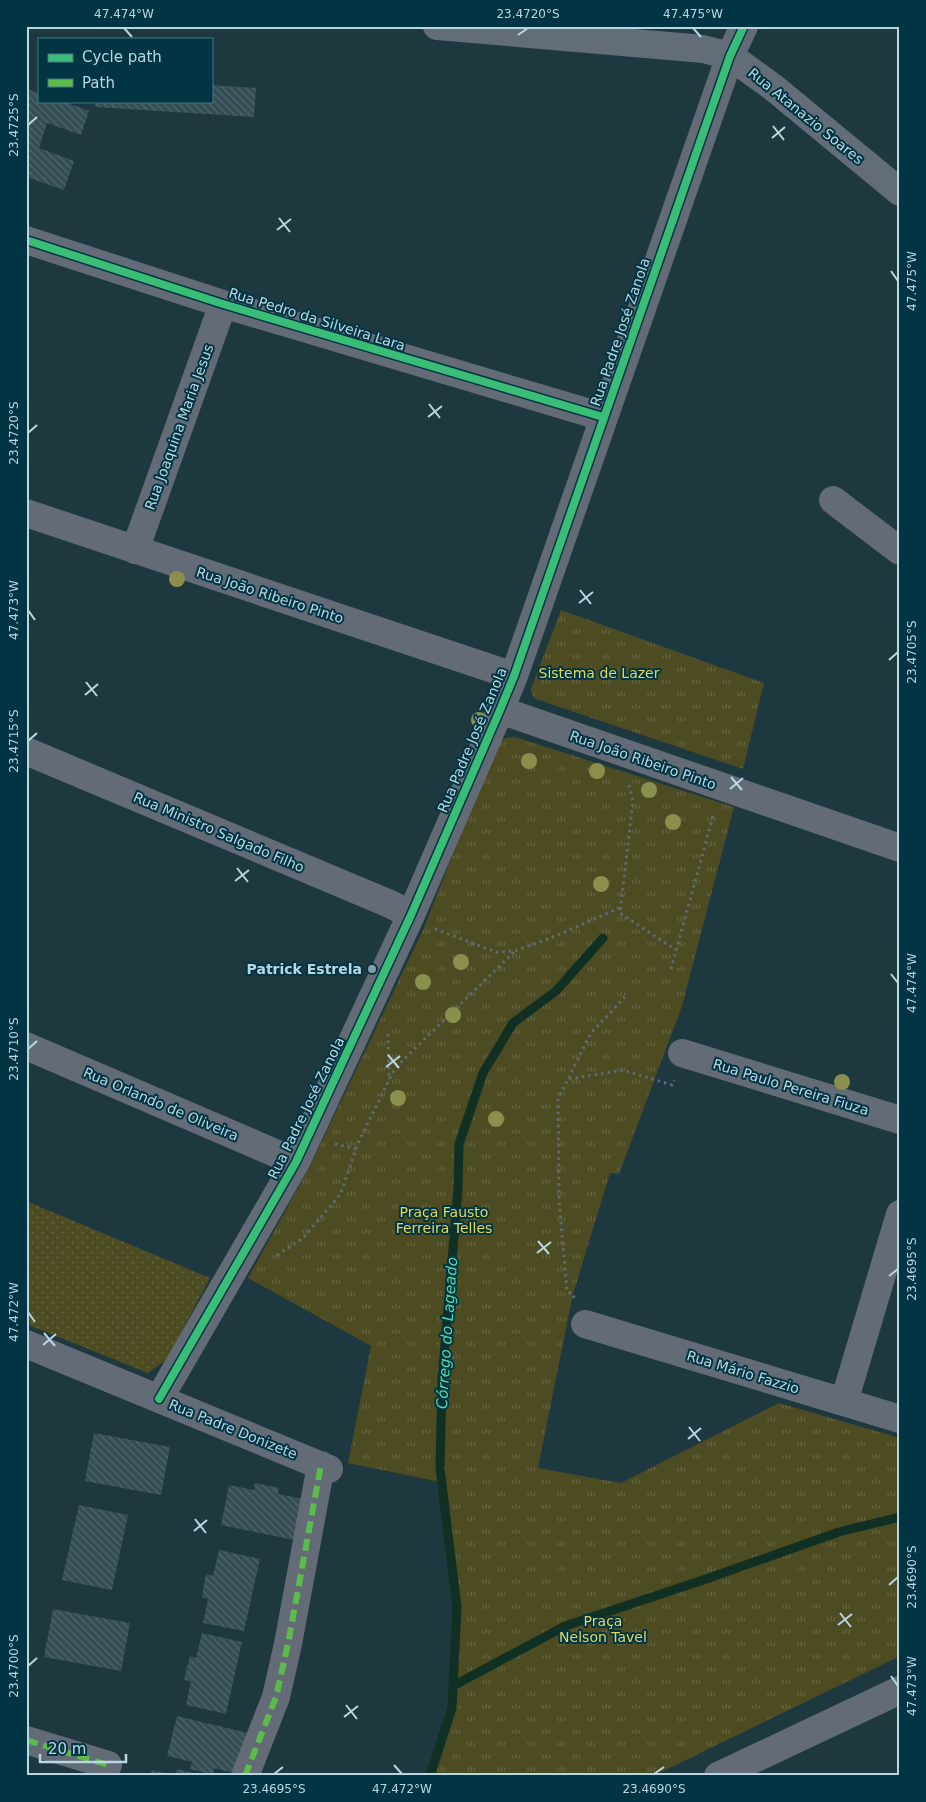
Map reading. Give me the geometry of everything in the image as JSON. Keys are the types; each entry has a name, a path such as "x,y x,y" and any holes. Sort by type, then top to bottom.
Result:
{"main road":[{"name":"Rua Atanazio Soares","path":"437,26 677,46 703,49 730,56 774,88 900,192"}],"street":[{"name":"Rua Padre José Zanola","path":"159,1399 296,1162 411,915 500,710 514,676 730,56 744,26"},
{"name":"Rua Pedro da Silveira Lara","path":"26,240 224,304 603,416"},
{"name":"Rua Joaquina Maria Jesus","path":"135,550 224,304"},
{"path":"833,500 900,552"},
{"name":"Rua João Ribeiro Pinto","path":"26,513 514,676"},
{"name":"Rua João Ribeiro Pinto","path":"500,710 900,848"},
{"name":"Rua Ministro Salgado Filho","path":"26,751 381,900 411,915"},
{"name":"Rua Orlando de Oliveira","path":"26,1046 296,1162"},
{"name":"Rua Paulo Pereira Fiuza","path":"682,1053 900,1120"},
{"path":"844,1402 900,1214"},
{"name":"Rua Mário Fazzio","path":"585,1324 900,1419"},
{"name":"Rua Padre Donizete","path":"26,1344 325,1467 276,1697 245,1776"},
{"path":"719,1775 900,1690"},
{"path":"26,1740 108,1765"}],"path":[{"path":"637,785 629,782 633,801 620,913 676,950"},
{"path":"671,969 714,811"},
{"path":"433,938 437,930 496,952 515,951 551,938 621,907"},
{"path":"303,1238 340,1195 359,1141 394,1068 515,951"},
{"path":"585,1324 573,1294 567,1292 559,1199 558,1099 591,1033 625,997"},
{"path":"388,1033 389,1080"},
{"path":"568,1080 623,1070 672,1085"}],"green space":[{"name":"Sistema de Lazer","path":"561,610 764,683 743,769 536,699 532,695 531,689"},
{"path":"515,737 734,807 682,1006 619,1174 610,1173 573,1294 538,1468 621,1483 779,1403 900,1438 900,1656 653,1776 430,1776 452,1708 457,1607 441,1482 348,1463 371,1346 248,1278 309,1168 423,930 496,745 505,738"},
{"path":"26,1201 210,1278 167,1359 148,1373 26,1324"}],"building":[{"path":"212,85 256,88 254,117 95,107 96,102 212,102"},
{"path":"26,89 38,93 38,102 65,102 89,111 81,135 47,123 39,148 74,161 64,190 26,177"},
{"path":"94,1433 170,1447 161,1495 85,1481"},
{"path":"255,1483 279,1488 278,1494 303,1499 294,1540 221,1525 229,1485 254,1490"},
{"path":"79,1505 128,1515 112,1590 62,1580"},
{"path":"219,1550 260,1559 244,1631 203,1623 208,1599 202,1597 206,1574 213,1576"},
{"path":"53,1609 130,1623 121,1671 44,1657"},
{"path":"202,1633 242,1642 226,1714 186,1705 191,1681 184,1680 190,1656 196,1658"},
{"path":"177,1716 248,1733 238,1774 215,1768 213,1775 190,1769 192,1762 167,1756"},
{"path":"177,1769 202,1775 202,1776 175,1776"},
{"path":"152,1770 172,1775 172,1776 150,1776"}],"waterway":[{"name":"Córrego do Lageado","path":"430,1776 452,1708 457,1607 440,1468 442,1380 458,1189 459,1144 483,1073 513,1023 556,991 603,938"},
{"path":"453,1686 565,1626 839,1532 900,1517"}],"marked path":[{"path":"245,1776 276,1697 288,1644 321,1465"},
{"path":"26,1740 108,1765"}],"cycle path":[{"path":"159,1399 296,1162 411,915 500,710 514,676 730,56 744,26"},
{"path":"26,240 223,304 603,417"}],"place":[{"name":"Patrick Estrela","path":"372,969"}],"park label":[{"name":"Praça Fausto Ferreira Telles","path":"444,1220"},
{"name":"Praça Nelson Tavel","path":"603,1629"}]}
